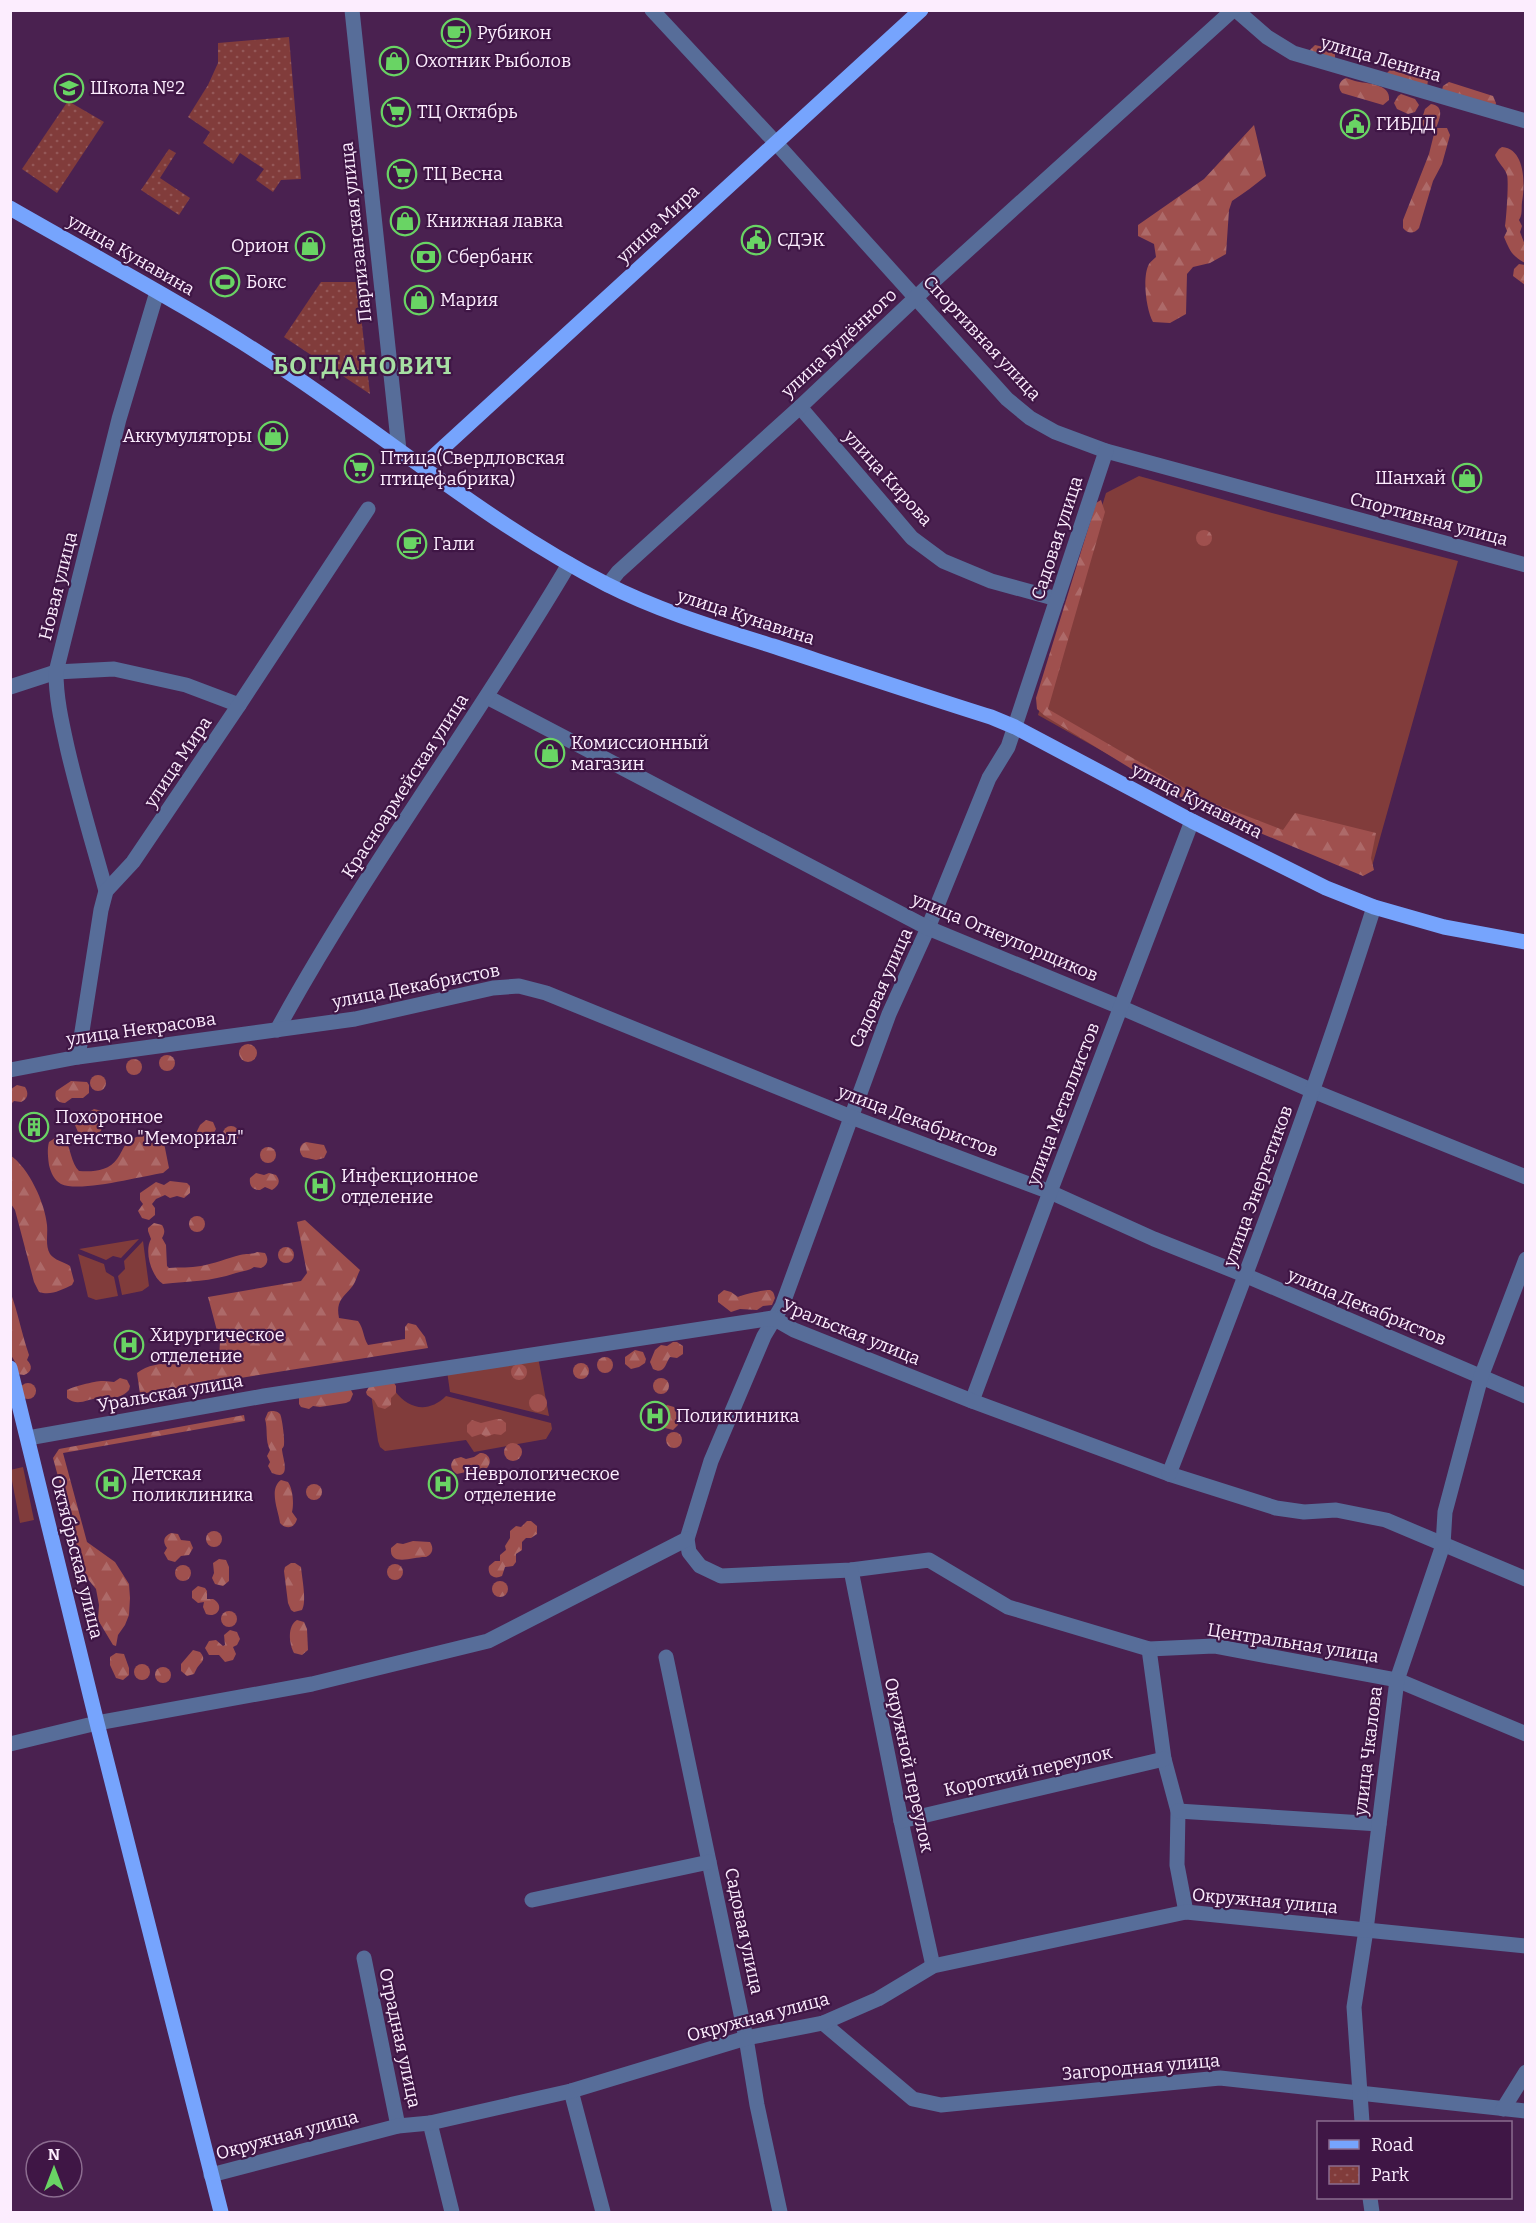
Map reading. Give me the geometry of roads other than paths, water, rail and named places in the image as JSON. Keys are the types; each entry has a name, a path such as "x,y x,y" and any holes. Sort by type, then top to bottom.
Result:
{"main road":[{"name":"улица Мира","path":"422,467 921,10"},
{"name":"улица Кунавина","path":"10,208 157,292 282,368 494,517 569,564 608,585 650,605 701,623 991,717 1015,727 1192,821 1326,888 1374,907 1444,927 1526,942"},
{"name":"Октябрьская улица","path":"10,1368 221,2212"}],"street":[{"name":"Партизанская улица","path":"352,10 399,450"},
{"name":"Спортивная улица","path":"652,10 776,142 1007,399 1030,418 1055,432 1106,451 1526,566"},
{"name":"улица Ленина","path":"1235,10 1267,37 1293,53 1526,121"},
{"name":"улица Будённого","path":"608,585 618,572 800,407 916,297 1235,10"},
{"name":"Новая улица","path":"106,891 78,794 62,726 56,693 56,672 119,418 157,292"},
{"name":"улица Кирова","path":"800,407 912,538 942,561 991,581 1057,599"},
{"name":"Садовая улица","path":"687,1539 711,1461 773,1318 782,1305 889,1014 928,928 989,778 1008,747 1106,451"},
{"name":"улица Мира","path":"106,891 133,862 368,509"},
{"name":"Красноармейская улица","path":"277,1030 314,965 399,830 487,697 569,564"},
{"path":"10,687 56,672 114,669 186,685 239,705"},
{"name":"улица Огнеупорщиков","path":"487,697 928,928 1526,1177"},
{"name":"улица Металлистов","path":"972,1401 1192,821"},
{"path":"78,1057 106,891"},
{"name":"улица Энергетиков","path":"1169,1474 1247,1276 1313,1090 1374,907"},
{"name":"улица Декабристов","path":"277,1030 355,1019 493,988 519,986 546,993 851,1117 1050,1192 1154,1239 1247,1276 1526,1396"},
{"name":"улица Некрасова","path":"10,1070 78,1057 277,1030"},
{"name":"улица Чкалова","path":"1362,2121 1358,2093 1354,2007 1366,1930 1397,1680 1443,1545 1445,1512 1481,1377 1526,1259"},
{"name":"Уральская улица","path":"28,1438 264,1396 773,1318 794,1330 972,1401 1169,1474 1276,1508 1304,1512 1336,1510 1386,1520 1526,1580"},
{"path":"10,1744 97,1723 312,1684 488,1641 687,1539"},
{"name":"Центральная улица","path":"687,1539 689,1552 700,1566 721,1575 850,1570 929,1560 1008,1607 1149,1649 1214,1646 1397,1680 1526,1734"},
{"name":"Окружной переулок","path":"850,1570 933,1966"},
{"path":"1149,1649 1164,1759 1178,1811 1177,1865 1186,1912"},
{"name":"Садовая улица","path":"666,1658 780,2212"},
{"name":"Короткий переулок","path":"901,1821 1164,1759"},
{"path":"1178,1811 1379,1824"},
{"path":"532,1900 709,1862"},
{"name":"Окружная улица","path":"211,2175 398,2126 430,2123 571,2091 746,2038 823,2023 878,1999 933,1966 1186,1912 1526,1946"},
{"name":"Отрадная улица","path":"364,1958 398,2126"},
{"name":"Загородная улица","path":"823,2023 913,2099 941,2105 1220,2078 1526,2110"},
{"path":"1503,2109 1526,2072"},
{"path":"571,2091 603,2212"},
{"path":"430,2123 452,2212"}],"place":[{"name":"Рубикон","path":"456,33"},
{"name":"Охотник Рыболов","path":"394,61"},
{"name":"Школа №2","path":"69,88"},
{"name":"ТЦ Октябрь","path":"396,112"},
{"name":"ГИБДД","path":"1355,124"},
{"name":"ТЦ Весна","path":"402,174"},
{"name":"Книжная лавка","path":"405,221"},
{"name":"СДЭК","path":"756,240"},
{"name":"Орион","path":"310,246"},
{"name":"Сбербанк","path":"426,257"},
{"name":"Бокс","path":"225,282"},
{"name":"Мария","path":"419,300"},
{"name":"Аккумуляторы","path":"273,436"},
{"name":"Птица(Свердловская птицефабрика)","path":"359,468"},
{"name":"Шанхай","path":"1467,478"},
{"name":"Гали","path":"412,544"},
{"name":"Комиссионный магазин","path":"550,753"},
{"name":"Похоронное агенство \"Мемориал\"","path":"34,1127"},
{"name":"Инфекционное отделение","path":"320,1186"},
{"name":"Хирургическое отделение","path":"129,1345"},
{"name":"Поликлиника","path":"655,1416"},
{"name":"Детская поликлиника","path":"111,1484"},
{"name":"Неврологическое отделение","path":"443,1484"}],"district":[{"name":"БОГДАНОВИЧ","path":"363,366"}]}
